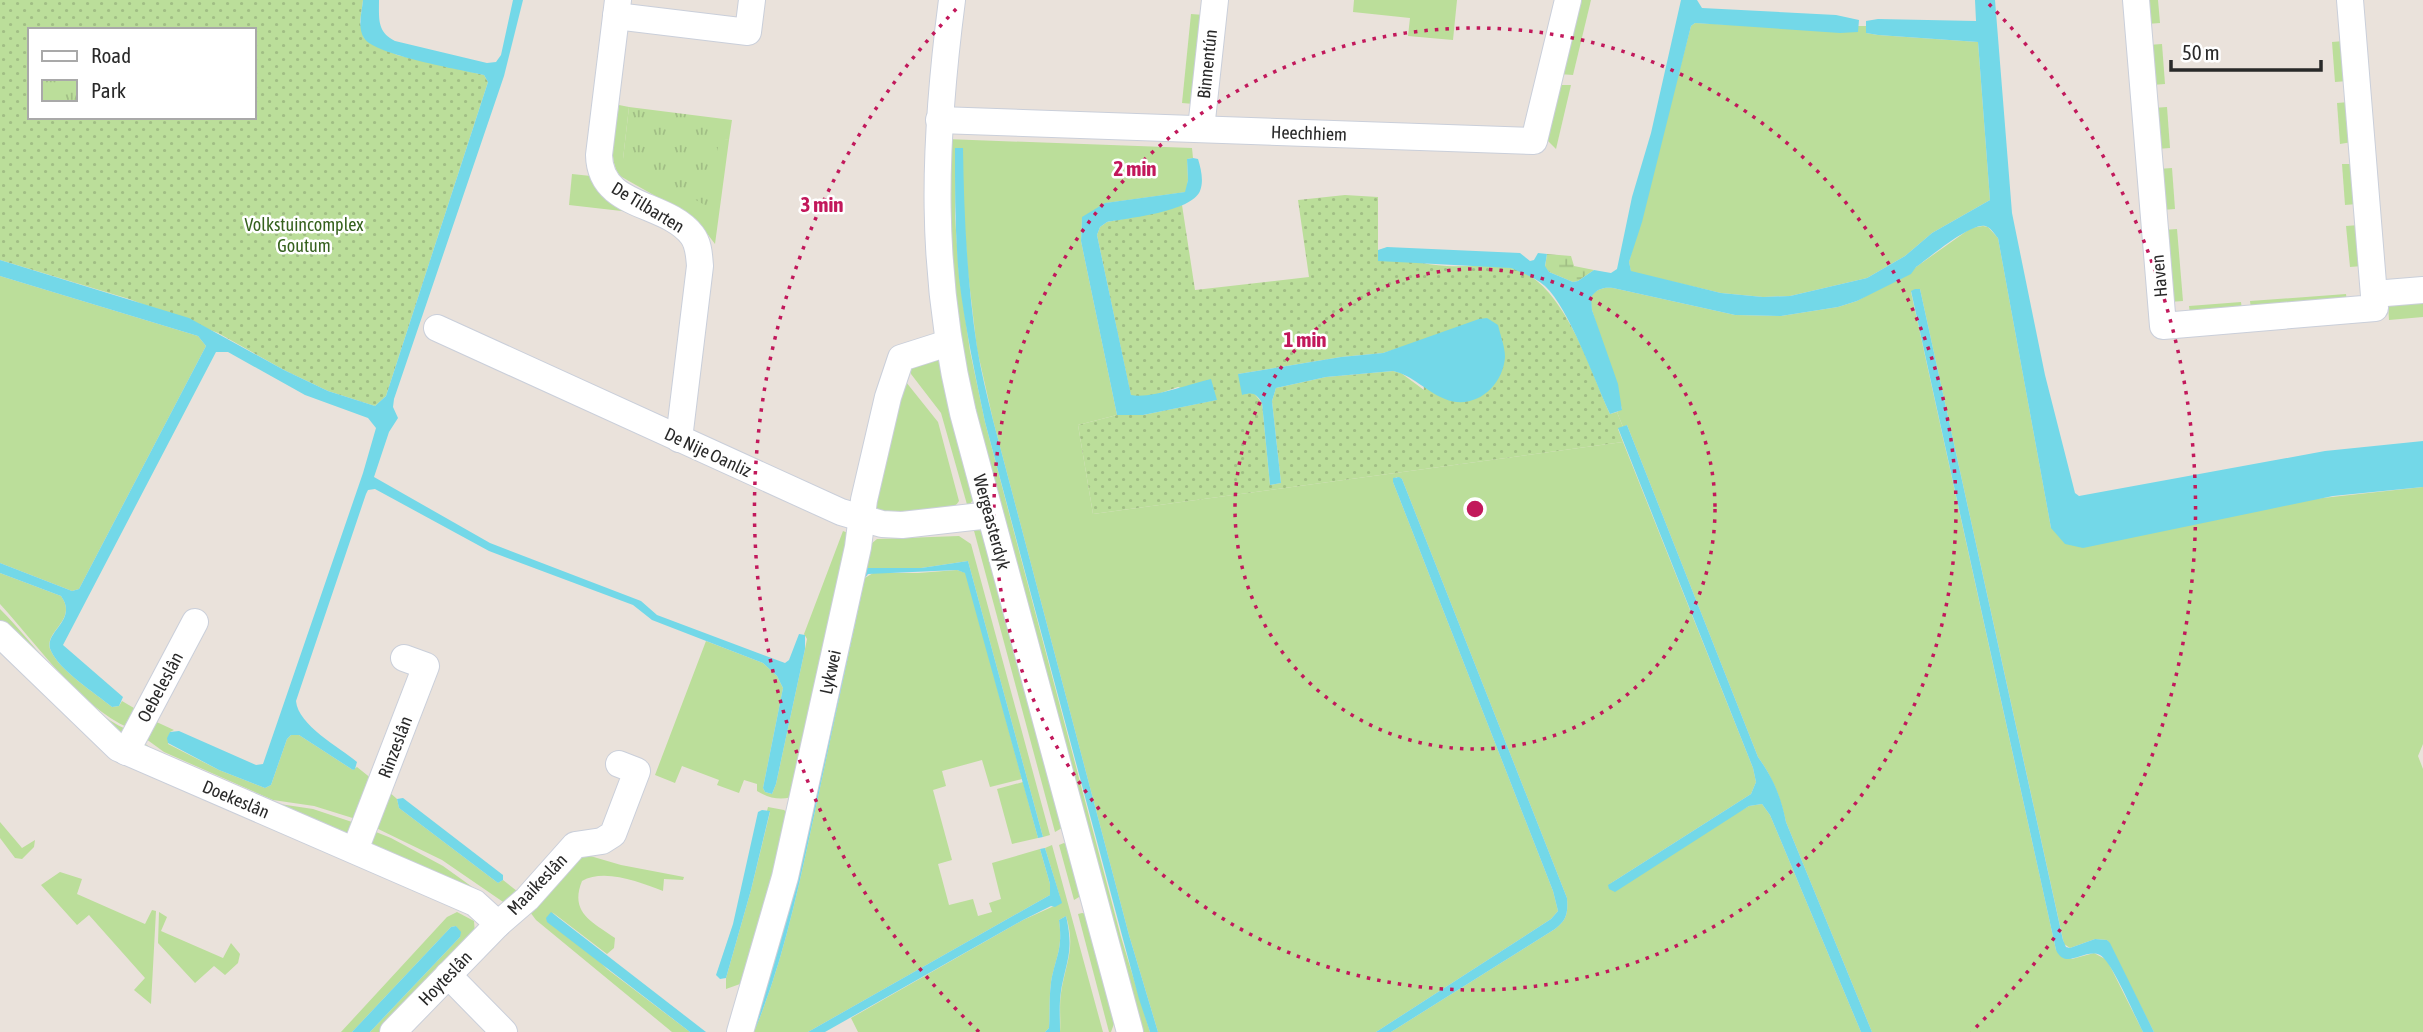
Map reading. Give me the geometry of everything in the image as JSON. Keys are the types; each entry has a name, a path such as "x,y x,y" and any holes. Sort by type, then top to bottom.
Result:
{"street":[{"name":"De Tilbarten","path":"679,439 700,266 699,250 693,236 682,225 612,189 602,177 599,155 617,8 748,32 752,0"},
{"name":"Wergeasterdyk","path":"952,0 939,120 937,243 948,343 963,413 1130,1032"},
{"name":"Binnentún","path":"1201,129 1215,0"},
{"name":"Heechhiem","path":"939,120 1534,142 1567,0"},
{"name":"Haven","path":"2136,0 2163,326 2375,308 2374,294"},
{"path":"2350,0 2374,294 2423,290"},
{"name":"De Nije Oanliz","path":"437,328 841,512 882,524 923,524 990,515"},
{"name":"Lykwei","path":"740,1032 785,877 858,547 864,500 888,397 901,358 948,343"},
{"name":"Oebeleslân","path":"126,752 195,622"},
{"name":"Doekeslân","path":"0,634 118,748 475,903 498,924"},
{"name":"Rinzeslân","path":"355,850 426,666 404,658"},
{"name":"Maaikeslân","path":"498,924 527,899 575,845 602,841 614,834 637,771 619,764"},
{"name":"Hoyteslân","path":"393,1032 498,924"},
{"path":"448,975 504,1032"}],"green space":[{"name":"Volkstuincomplex Goutum","path":"0,0 363,0 360,22 364,38 397,55 484,75 488,82 386,396 375,406 328,391 218,333 129,299 0,260"},
{"path":"1354,0 1457,0 1453,40 1408,36 1410,18 1353,12"},
{"path":"1576,0 1591,0 1573,75 1559,74"},
{"path":"2145,0 2158,0 2160,23 2147,24"},
{"path":"1191,14 1204,15 1194,104 1182,103"},
{"path":"1695,23 1858,31 1858,26 1866,26 1866,33 1878,35 1978,42 1990,200 1932,233 1905,256 1867,278 1790,296 1763,297 1721,293 1631,272 1629,262 1691,26"},
{"path":"2344,41 2348,81 2335,82 2332,42"},
{"path":"2162,44 2165,84 2152,85 2148,45"},
{"path":"1557,85 1571,85 1556,149 1546,139"},
{"path":"2349,102 2352,142 2340,144 2337,103"},
{"path":"619,105 629,107 623,159 720,138 729,140 715,244 696,219 620,176 613,151"},
{"path":"629,107 732,120 729,140 719,139 710,208 623,159"},
{"path":"2167,107 2170,148 2157,149 2153,108"},
{"path":"946,139 1192,148 1193,158 1187,159 1186,192 1106,203 1082,218 1081,241 1117,415 1078,425 1093,514 1623,442 1753,768 1756,782 1751,794 1608,885 1749,806 1762,804 1770,815 1861,1032 1391,1032 1555,929 1566,916 1567,908 1567,898 1402,479 1396,477 1393,482 1553,891 1558,911 1551,919 1376,1032 1158,1032 1129,935 993,420 977,349 968,273 959,148 956,148 955,216 959,275 970,351 985,422 1121,937 1150,1032 1138,1032 956,342"},
{"path":"2342,164 2354,164 2357,204 2345,205"},
{"path":"2172,168 2175,209 2162,210 2158,169"},
{"path":"572,174 591,176 639,213 569,205"},
{"path":"1345,195 1378,197 1378,254 1438,265 1511,268 1529,276 1546,289 1573,329 1610,414 1617,412 1623,427 1618,429 1623,442 1093,514 1078,425 1117,415 1143,415 1216,400 1178,387 1152,396 1131,396 1097,235 1100,227 1107,222 1182,205 1195,290 1309,277 1298,200","holes":["1419,342 1424,390 1401,373 1393,371 1326,377 1276,388 1272,401 1281,483 1270,485 1262,403 1238,374 1383,353"]},
{"path":"2359,225 2362,266 2350,267 2346,226"},
{"path":"1988,227 1998,238 2051,528 2423,487 2423,744 2418,756 2423,769 2423,1032 2154,1032 2107,940 2095,939 2070,948 2064,944 1920,289 1911,292 2056,950 2072,959 2094,953 2107,960 2143,1032 1872,1032 1786,822 1775,788 1758,757 1627,425 1623,427 1617,412 1622,409 1590,297 1600,289 1613,288 1735,315 1781,316 1838,307 1857,301 1916,267 1971,228"},
{"path":"2177,229 2183,301 2169,302 2163,230"},
{"path":"1547,254 1571,256 1574,266 1594,270 1573,282 1549,272 1545,267"},
{"path":"0,276 198,336 206,346 79,589 72,591 0,563"},
{"path":"2346,294 2347,302 2251,309 2250,301"},
{"path":"2423,299 2423,317 2389,320 2388,303"},
{"path":"2241,302 2242,310 2190,314 2189,306"},
{"path":"939,356 976,494 968,508 941,413 911,374 911,366"},
{"path":"902,377 938,422 959,501 945,511 922,514 879,512 873,500"},
{"path":"973,527 983,532 1062,828 1055,832"},
{"path":"843,531 853,535 799,794 789,798 773,798 757,791 757,784 744,780 739,793 717,785 719,780 682,766 675,783 655,775 706,641 763,663 777,676 783,688 763,788 765,792 772,794 807,639 804,634"},
{"path":"959,536 971,544 1050,835 1043,837 968,561 921,568 865,568 871,544 877,539"},
{"path":"957,570 966,573 1022,779 990,787 982,760 942,771 946,786 933,790 952,860 938,864 949,905 973,899 978,916 992,912 989,903 1001,899 992,863 1040,849 1050,884 1050,895 808,1032 754,1032 775,976 791,918 865,578 873,573"},
{"path":"0,573 61,596 66,612 51,637 51,651 70,674 112,707 119,706 122,701 139,711 129,728 111,718 76,690 0,604"},
{"path":"0,609 75,692 109,720 128,730 122,740 0,624"},
{"path":"150,719 174,730 170,732 168,744 219,770 265,788 271,785 287,739 291,735 299,735 353,770 357,767 372,779 359,820 314,806 273,800 164,752 142,736"},
{"path":"140,740 155,751 273,803 313,809 358,824 353,836 143,752"},
{"path":"1023,782 1038,838 1012,844 997,789"},
{"path":"388,791 397,799 399,808 498,883 503,880 522,895 509,906 442,860 372,826"},
{"path":"768,807 784,810 794,819 740,984 726,989 726,978 770,812 767,811"},
{"path":"0,822 22,848 35,840 34,847 22,859 15,858 0,838"},
{"path":"371,830 443,866 496,904 376,851 368,842"},
{"path":"1064,843 1071,846 1084,894 1074,900 1059,845"},
{"path":"1052,845 1103,1032 1060,1032 1061,993 1070,946 1066,916 1059,920 1060,946 1051,982 1049,1028 1045,1032 858,1032 851,1018 1023,920 1054,906 1060,897 1045,848"},
{"path":"580,853 621,865 684,877 683,880 664,879 663,891 633,880 611,876 591,877 582,881 579,901 585,916 615,938 614,948 607,954 552,912 607,969 690,1032 672,1032 536,920 530,912"},
{"path":"60,872 82,879 77,894 145,924 152,910 156,911 151,1004 134,990 145,978 89,915 77,925 41,885"},
{"path":"159,912 167,917 161,931 223,958 231,943 240,954 238,963 225,975 214,966 195,983 158,943"},
{"path":"457,912 474,921 475,934 382,1032 370,1032 460,937 456,926 451,927 352,1032 341,1032 447,917"},
{"path":"1078,914 1089,914 1116,1018 1111,1032"}],"water":[{"path":"363,0 379,0 382,29 395,41 487,63 496,62 501,55 513,0 523,0 504,76 394,399 393,407 398,418 389,432 374,477 490,543 641,601 657,615 785,663 789,660 799,634 805,635 805,649 772,794 765,792 763,788 783,688 777,676 763,663 652,620 633,605 489,551 375,489 368,490 366,494 296,701 298,710 311,727 357,762 355,769 299,735 291,735 287,739 271,785 265,788 219,770 168,743 170,732 179,731 256,765 263,764 376,428 368,418 305,395 228,352 216,352 63,645 123,697 119,706 112,707 78,681 51,651 51,638 66,612 61,596 0,573 0,563 72,591 79,589 206,346 198,336 0,276 0,260 189,318 328,391 375,406 386,396 488,82 484,75 401,56 371,44 364,38 361,29"},
{"path":"1681,0 1697,0 1702,8 1836,15 1859,20 1858,32 1695,23 1691,26 1642,222 1629,262 1631,271 1721,293 1763,297 1790,296 1867,278 1905,256 1932,233 1990,200 1978,42 1866,33 1866,21 1976,21 1975,0 1995,0 2012,213 2045,375 2075,493 2079,496 2325,451 2423,441 2423,487 2333,496 2083,548 2065,544 2051,528 1998,238 1985,226 1960,235 1916,267 1911,274 1857,301 1838,307 1781,316 1735,315 1613,288 1598,290 1591,297 1592,310 1618,384 1622,410 1610,414 1572,328 1554,297 1541,283 1511,268 1378,261 1378,250 1387,247 1520,253 1530,261 1534,260 1538,253 1547,254 1545,266 1549,272 1573,282 1594,270 1611,273 1617,269"},
{"path":"955,148 963,148 971,297 986,393 1129,935 1158,1032 1150,1032 1139,999 985,422 959,278"},
{"path":"1187,159 1198,159 1202,179 1200,191 1194,198 1158,213 1107,222 1100,227 1097,235 1131,395 1159,393 1211,379 1217,400 1143,415 1117,415 1081,241 1082,217 1105,203 1185,192 1188,180"},
{"path":"1920,289 2063,940 2066,947 2070,948 2095,939 2107,940 2110,943 2154,1032 2143,1032 2105,959 2100,955 2088,954 2065,959 2056,950 1911,291"},
{"path":"1487,318 1498,325 1505,357 1499,378 1493,387 1476,399 1456,402 1445,399 1407,376 1393,371 1326,377 1276,388 1272,401 1281,483 1270,485 1262,403 1254,394 1242,395 1238,374 1383,353"},
{"path":"1627,425 1758,757 1776,788 1786,822 1872,1032 1861,1032 1770,815 1762,804 1749,806 1615,892 1609,889 1608,885 1751,794 1756,782 1753,768 1618,428"},
{"path":"1399,477 1567,898 1567,908 1566,916 1555,929 1391,1032 1376,1032 1551,919 1558,911 1553,891 1393,482 1393,478"},
{"path":"968,561 1043,837 1038,838 965,573 957,570 868,574 791,918 775,976 754,1032 865,568 921,568"},
{"path":"403,798 503,875 503,880 498,883 399,808 397,799"},
{"path":"770,811 751,890 726,978 720,979 716,975 733,924 758,812"},
{"path":"1045,848 1062,903 1023,920 825,1032 808,1032 1050,895 1050,884 1040,849"},
{"path":"551,912 706,1032 690,1032 547,922 546,918"},
{"path":"1066,916 1070,946 1060,996 1060,1032 1045,1032 1049,1028 1051,982 1060,946 1059,920"},
{"path":"456,926 461,932 460,937 370,1032 352,1032 451,927"}]}
